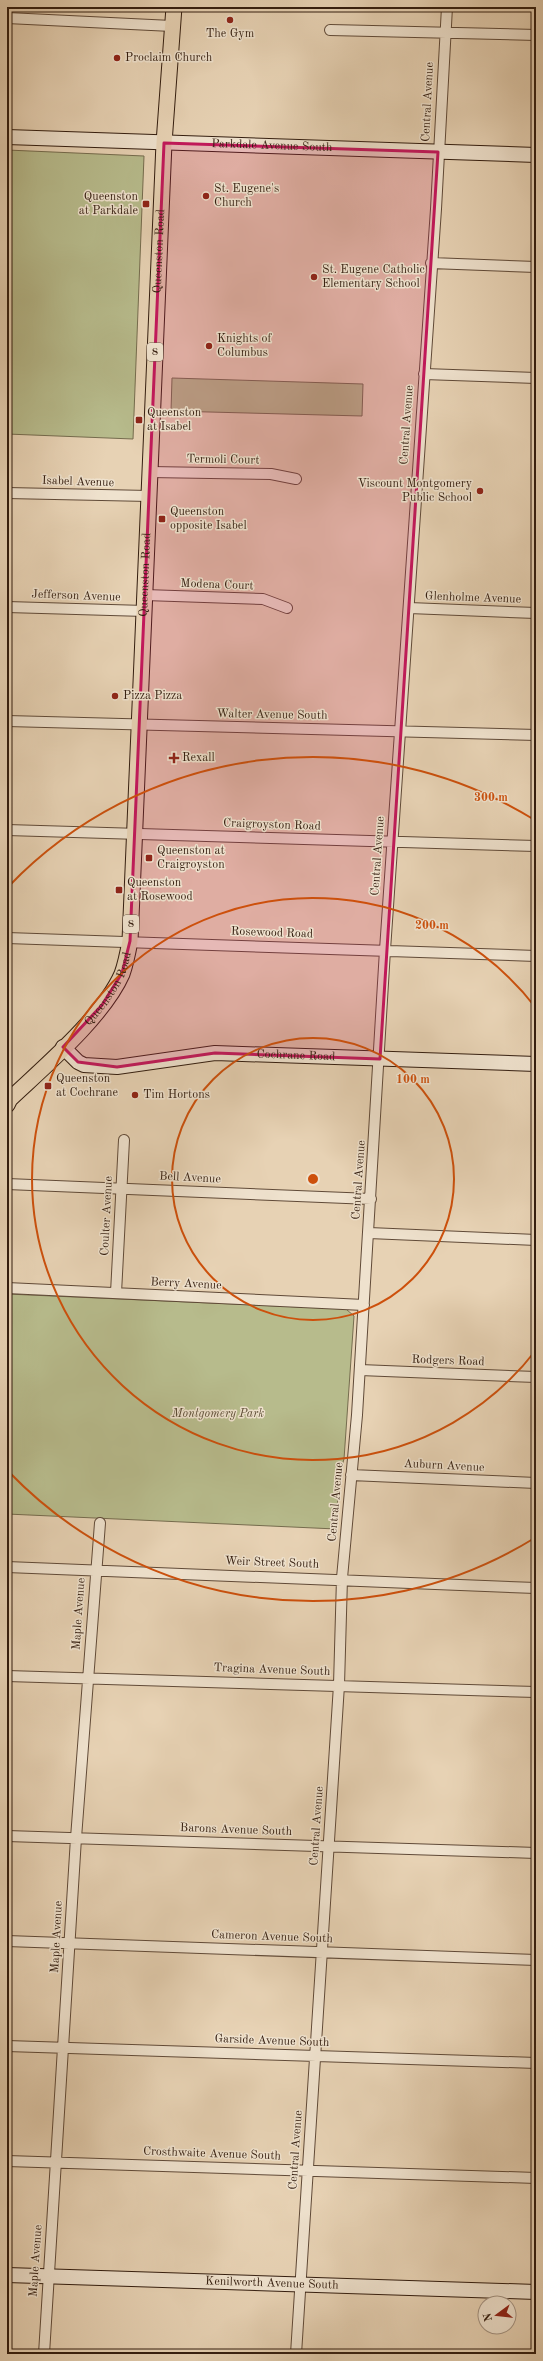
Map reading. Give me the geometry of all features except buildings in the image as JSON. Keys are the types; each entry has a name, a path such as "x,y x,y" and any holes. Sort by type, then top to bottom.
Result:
{"main road":[{"name":"Queenston Road","path":"8,1101 63,1047 92,1016 114,988 122,973 130,941 164,142 174,7"},
{"name":"Parkdale Avenue South","path":"7,137 536,155"},
{"name":"Cochrane Road","path":"63,1047 78,1062 84,1065 117,1067 215,1053 536,1064"},
{"name":"Kenilworth Avenue South","path":"7,2275 536,2292"}],"street":[{"name":"Central Avenue","path":"296,2354 339,1686 342,1578 360,1370 380,1059 385,950 409,608 447,7"},
{"path":"7,18 172,26"},
{"path":"330,30 536,35"},
{"path":"431,263 536,267"},
{"path":"424,374 536,378"},
{"name":"Termoli Court","path":"150,472 272,474 296,479"},
{"name":"Isabel Avenue","path":"7,493 149,496"},
{"name":"Modena Court","path":"145,595 263,599 286,608"},
{"name":"Jefferson Avenue","path":"7,607 145,611"},
{"name":"Glenholme Avenue","path":"409,608 536,613"},
{"name":"Walter Avenue South","path":"7,721 536,735"},
{"name":"Craigroyston Road","path":"7,830 536,846"},
{"name":"Rosewood Road","path":"7,938 536,956"},
{"name":"Coulter Avenue","path":"116,1293 123,1187 124,1140"},
{"name":"Bell Avenue","path":"7,1184 123,1187 371,1199"},
{"path":"369,1233 536,1240"},
{"name":"Berry Avenue","path":"7,1288 364,1305"},
{"name":"Rodgers Road","path":"360,1370 536,1377"},
{"name":"Auburn Avenue","path":"351,1474 536,1483"},
{"name":"Maple Avenue","path":"44,2354 47,2276 64,2048 76,1838 95,1571 100,1523"},
{"name":"Weir Street South","path":"7,1567 342,1578 536,1588"},
{"name":"Tragina Avenue South","path":"7,1676 536,1692"},
{"name":"Barons Avenue South","path":"7,1836 536,1853"},
{"name":"Cameron Avenue South","path":"7,1941 536,1960"},
{"name":"Garside Avenue South","path":"7,2046 536,2063"},
{"name":"Crosthwaite Avenue South","path":"7,2161 308,2169 536,2178"}],"highlighted area":[{"path":"164,143 438,152 380,1059 215,1053 117,1067 78,1062 63,1047 102,1005 122,973 130,941"}],"green space":[{"path":"7,150 144,156 133,439 7,434"},
{"path":"172,378 363,384 362,416 171,411"},
{"name":"Montgomery Park","path":"7,1294 346,1309 354,1316 344,1459 339,1476 336,1529 7,1514"}],"place":[{"name":"The Gym","path":"230,20"},
{"name":"Proclaim Church","path":"117,58"},
{"name":"St. Eugene's Church","path":"206,196"},
{"name":"Queenston at Parkdale","path":"146,204"},
{"name":"St. Eugene Catholic Elementary School","path":"314,277"},
{"name":"Knights of Columbus","path":"209,346"},
{"name":"Queenston at Isabel","path":"139,420"},
{"name":"Viscount Montgomery Public School","path":"480,491"},
{"name":"Queenston opposite Isabel","path":"162,519"},
{"name":"Pizza Pizza","path":"115,696"},
{"name":"Rexall","path":"174,758"},
{"name":"Queenston at Craigroyston","path":"149,858"},
{"name":"Queenston at Rosewood","path":"119,890"},
{"name":"Queenston at Cochrane","path":"48,1086"},
{"name":"Tim Hortons","path":"135,1095"}]}
